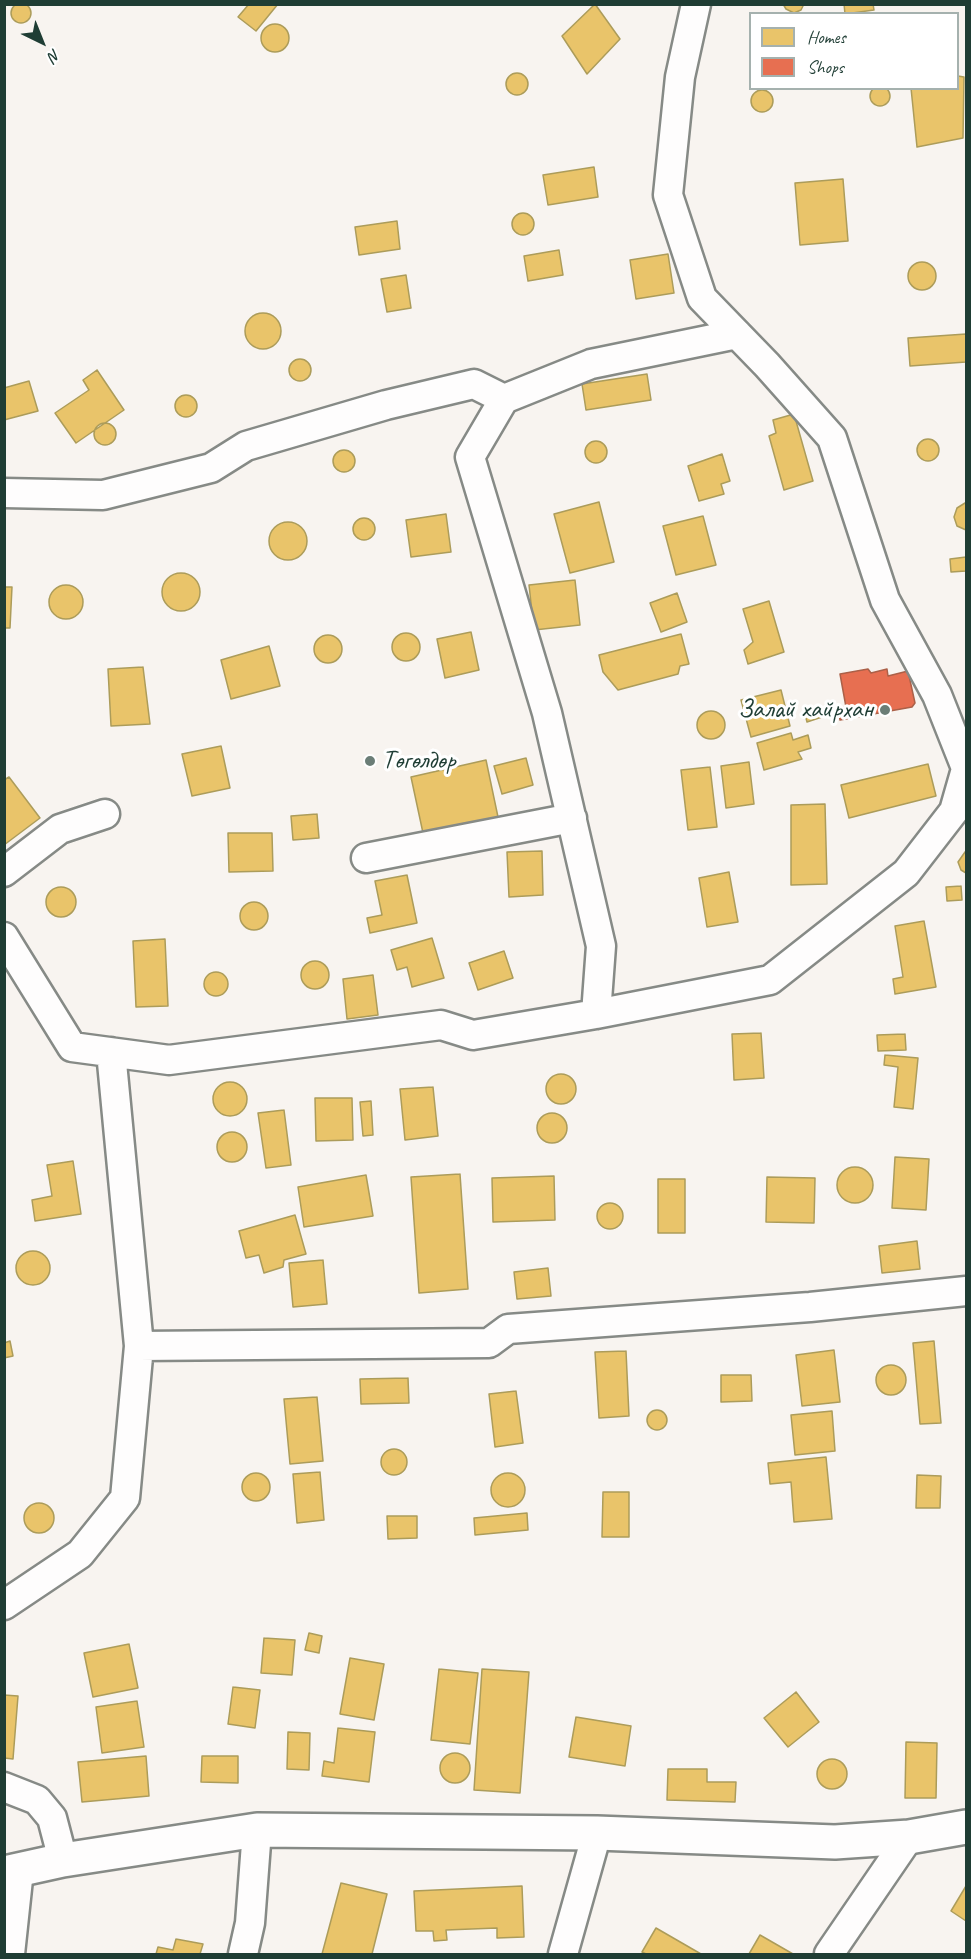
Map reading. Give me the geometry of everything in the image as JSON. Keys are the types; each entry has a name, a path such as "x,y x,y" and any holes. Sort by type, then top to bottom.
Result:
{"main road":[{"path":"12,1871 63,1860 257,1830 597,1833 834,1842 909,1837 966,1827"}],"street":[{"path":"4,937 72,1047 169,1060 441,1025 473,1035 770,980 906,873 954,811 966,768 937,695 885,600 832,438 702,298 668,195 680,77 696,4"},
{"path":"596,1014 601,946 547,713 470,457 504,399 591,364 737,334"},
{"path":"4,493 103,495 211,468 246,446 386,405 474,384 504,399"},
{"path":"4,872 60,829 105,814"},
{"path":"366,858 572,818"},
{"path":"4,1605 80,1554 125,1498 139,1346 111,1052"},
{"path":"139,1346 489,1343 508,1329 810,1307 966,1291"},
{"path":"4,1787 37,1800 52,1818 63,1860"},
{"path":"243,1954 250,1923 257,1830"},
{"path":"564,1954 597,1833"},
{"path":"829,1954 909,1837"},
{"path":"10,1954 12,1871"}],"building: Homes":[{"path":"17,3 25,3 31,9 31,17 25,23 17,23 11,17 11,9"},
{"path":"249,4 278,4 256,31 238,17"},
{"path":"595,4 620,39 587,74 562,36"},
{"path":"783,4 804,4 801,10 796,12 786,9"},
{"path":"844,4 873,4 874,10 845,12"},
{"path":"275,24 285,28 289,38 285,48 275,52 265,48 261,38 265,28"},
{"path":"517,73 525,76 528,84 525,92 517,95 509,92 506,84 509,76"},
{"path":"959,76 964,77 963,138 917,147 911,90 959,90"},
{"path":"762,90 770,93 773,101 770,109 762,112 754,109 751,101 754,93"},
{"path":"872,90 888,90 889,100 884,105 876,105 871,100"},
{"path":"594,167 598,197 548,205 543,175"},
{"path":"843,179 848,241 800,245 795,183"},
{"path":"523,213 531,216 534,224 531,232 523,235 515,232 512,224 515,216"},
{"path":"397,221 400,249 359,255 355,227"},
{"path":"559,250 563,275 528,281 524,256"},
{"path":"668,254 674,293 636,299 630,260"},
{"path":"922,262 932,266 936,276 932,286 922,290 912,286 908,276 912,266"},
{"path":"406,275 411,308 387,312 381,279"},
{"path":"263,313 276,318 281,331 276,344 263,349 250,344 245,331 250,318"},
{"path":"966,334 966,362 910,366 908,338"},
{"path":"300,359 308,362 311,370 308,378 300,381 292,378 289,370 292,362"},
{"path":"97,370 124,410 76,443 55,413 89,390 83,380"},
{"path":"647,374 651,400 586,410 582,384"},
{"path":"29,381 38,411 4,420 4,388"},
{"path":"186,395 194,398 197,406 194,414 186,417 178,414 175,406 178,398"},
{"path":"794,414 813,481 784,490 769,436 776,433 773,420"},
{"path":"105,423 113,426 116,434 113,442 105,445 97,442 94,434 97,426"},
{"path":"928,439 936,442 939,450 936,458 928,461 920,458 917,450 920,442"},
{"path":"596,441 604,444 607,452 604,460 596,463 588,460 585,452 588,444"},
{"path":"344,450 352,453 355,461 352,469 344,472 336,469 333,461 336,453"},
{"path":"722,454 730,481 721,484 724,494 699,501 688,466"},
{"path":"599,502 614,562 570,573 554,514"},
{"path":"965,503 966,530 957,526 954,517 957,508"},
{"path":"446,514 451,552 411,557 406,520"},
{"path":"703,516 716,565 676,575 663,526"},
{"path":"364,518 372,521 375,529 372,537 364,540 356,537 353,529 356,521"},
{"path":"288,522 302,527 307,541 302,555 288,560 274,555 269,541 274,527"},
{"path":"966,557 966,571 951,572 950,559"},
{"path":"181,573 188,574 194,579 199,585 199,599 194,605 188,610 181,611 174,610 168,605 163,599 162,592 163,585 168,579 174,574"},
{"path":"575,580 580,625 534,630 529,585"},
{"path":"66,585 78,590 83,602 78,614 66,619 54,614 49,602 54,590"},
{"path":"4,587 12,587 10,628 4,628"},
{"path":"677,593 687,622 661,632 650,603"},
{"path":"769,601 784,652 748,664 744,650 753,642 743,609"},
{"path":"471,632 479,670 445,678 437,639"},
{"path":"406,633 416,637 420,647 416,657 406,661 396,657 392,647 396,637"},
{"path":"681,634 689,664 680,666 678,674 618,690 603,672 599,655"},
{"path":"328,635 338,639 342,649 338,659 328,663 318,659 314,649 318,639"},
{"path":"269,646 280,686 231,699 221,660"},
{"path":"143,667 150,724 111,726 108,669"},
{"path":"781,690 790,726 751,737 741,700"},
{"path":"817,706 822,717 807,722 804,710"},
{"path":"711,711 721,715 725,725 721,735 711,739 701,735 697,725 701,715"},
{"path":"791,733 793,740 808,735 811,748 798,752 802,759 764,770 757,743"},
{"path":"221,746 230,788 192,796 182,754"},
{"path":"526,758 533,785 502,794 494,766"},
{"path":"486,760 498,817 423,833 411,777"},
{"path":"749,762 754,804 726,808 721,766"},
{"path":"928,764 936,796 849,818 841,785"},
{"path":"710,767 717,827 688,830 681,770"},
{"path":"9,777 40,818 4,845 4,780"},
{"path":"825,804 827,884 791,885 791,805"},
{"path":"317,814 319,838 293,840 291,816"},
{"path":"228,833 272,833 273,871 229,872"},
{"path":"542,851 543,895 509,897 507,852"},
{"path":"965,852 966,873 961,870 958,862"},
{"path":"729,872 738,922 707,927 699,878"},
{"path":"407,875 417,923 370,933 367,918 382,915 375,881"},
{"path":"961,886 962,900 947,901 946,887"},
{"path":"61,887 72,891 76,902 72,913 61,917 50,913 46,902 50,891"},
{"path":"254,902 264,906 268,916 264,926 254,930 244,926 240,916 244,906"},
{"path":"924,921 936,987 895,994 893,979 903,977 895,926"},
{"path":"432,938 444,978 412,987 407,967 397,970 391,950"},
{"path":"165,939 168,1006 136,1007 133,941"},
{"path":"504,951 513,978 478,990 469,963"},
{"path":"315,961 325,965 329,975 325,985 315,989 305,985 301,975 305,965"},
{"path":"216,972 225,975 228,984 225,993 216,996 207,993 204,984 207,975"},
{"path":"373,975 378,1015 347,1019 343,979"},
{"path":"761,1033 764,1078 734,1080 732,1034"},
{"path":"905,1034 906,1050 878,1051 877,1035"},
{"path":"885,1055 918,1058 913,1109 894,1107 898,1067 884,1065"},
{"path":"561,1074 572,1078 576,1089 572,1100 561,1104 550,1100 546,1089 550,1078"},
{"path":"230,1082 242,1087 247,1099 242,1111 230,1116 218,1111 213,1099 218,1087"},
{"path":"433,1087 438,1136 405,1140 400,1089"},
{"path":"315,1098 352,1098 353,1140 316,1141"},
{"path":"371,1101 373,1135 363,1136 360,1102"},
{"path":"284,1110 291,1165 266,1168 258,1113"},
{"path":"552,1113 562,1118 567,1128 562,1138 552,1143 542,1138 537,1128 542,1118"},
{"path":"232,1132 243,1136 247,1147 243,1158 232,1162 221,1158 217,1147 221,1136"},
{"path":"895,1157 929,1159 926,1210 892,1208"},
{"path":"73,1161 81,1214 35,1221 32,1200 52,1196 47,1165"},
{"path":"855,1167 868,1172 873,1185 868,1198 855,1203 842,1198 837,1185 842,1172"},
{"path":"460,1174 468,1289 419,1293 411,1177"},
{"path":"366,1175 373,1216 304,1227 298,1187"},
{"path":"554,1176 555,1220 493,1222 492,1178"},
{"path":"767,1177 815,1178 814,1223 766,1222"},
{"path":"658,1179 685,1179 685,1233 658,1233"},
{"path":"610,1203 619,1207 623,1216 619,1225 610,1229 601,1225 597,1216 601,1207"},
{"path":"295,1215 306,1254 284,1260 283,1267 264,1273 259,1255 246,1258 239,1231"},
{"path":"917,1241 920,1269 882,1273 879,1246"},
{"path":"33,1251 45,1256 50,1268 45,1280 33,1285 21,1280 16,1268 21,1256"},
{"path":"323,1260 327,1304 293,1307 289,1263"},
{"path":"548,1268 551,1296 517,1299 514,1272"},
{"path":"10,1341 13,1356 4,1358 4,1343"},
{"path":"934,1341 941,1423 920,1424 913,1343"},
{"path":"834,1350 840,1402 802,1406 796,1355"},
{"path":"626,1351 629,1416 599,1418 595,1352"},
{"path":"891,1365 902,1369 906,1380 902,1391 891,1395 880,1391 876,1380 880,1369"},
{"path":"721,1375 751,1375 752,1401 721,1402"},
{"path":"408,1378 409,1403 361,1404 360,1379"},
{"path":"516,1391 523,1443 495,1447 489,1394"},
{"path":"317,1397 323,1461 290,1464 284,1399"},
{"path":"653,1410 661,1410 667,1416 667,1424 661,1430 653,1430 647,1424 647,1416"},
{"path":"832,1411 835,1451 795,1455 791,1415"},
{"path":"394,1449 403,1453 407,1462 403,1471 394,1475 385,1471 381,1462 385,1453"},
{"path":"826,1457 832,1519 794,1522 791,1482 770,1484 768,1463"},
{"path":"320,1472 324,1520 297,1523 293,1474"},
{"path":"256,1473 266,1477 270,1487 266,1497 256,1501 246,1497 242,1487 246,1477"},
{"path":"508,1473 520,1478 525,1490 520,1502 508,1507 496,1502 491,1490 496,1478"},
{"path":"917,1475 941,1476 940,1508 916,1508"},
{"path":"603,1492 629,1492 629,1537 602,1537"},
{"path":"39,1503 49,1508 54,1518 49,1528 39,1533 29,1528 24,1518 29,1508"},
{"path":"527,1513 528,1530 475,1535 474,1518"},
{"path":"387,1516 417,1516 417,1538 388,1539"},
{"path":"309,1633 322,1636 319,1653 305,1650"},
{"path":"264,1638 295,1640 292,1675 261,1673"},
{"path":"129,1644 138,1688 93,1697 84,1653"},
{"path":"350,1658 384,1664 374,1720 340,1714"},
{"path":"439,1669 478,1673 470,1744 431,1740"},
{"path":"482,1669 529,1672 520,1793 474,1790"},
{"path":"233,1687 260,1690 255,1728 228,1724"},
{"path":"796,1692 819,1722 788,1747 764,1718"},
{"path":"4,1695 18,1696 13,1759 4,1758"},
{"path":"137,1701 144,1747 102,1753 96,1707"},
{"path":"576,1717 631,1726 625,1766 569,1757"},
{"path":"338,1728 375,1732 369,1782 322,1776 324,1761 334,1763"},
{"path":"288,1732 310,1733 309,1770 287,1769"},
{"path":"906,1742 937,1743 936,1798 905,1798"},
{"path":"455,1753 461,1754 469,1762 469,1774 461,1782 455,1783 449,1782 441,1774 440,1768 441,1762 449,1754"},
{"path":"146,1756 149,1796 82,1802 78,1762"},
{"path":"202,1756 238,1756 238,1783 201,1782"},
{"path":"832,1759 842,1764 847,1774 842,1784 832,1789 822,1784 817,1774 822,1764"},
{"path":"668,1769 707,1769 707,1782 736,1782 735,1802 667,1800"},
{"path":"341,1883 387,1894 372,1954 322,1954"},
{"path":"522,1886 524,1937 497,1938 497,1928 446,1930 447,1940 434,1941 433,1931 416,1931 414,1891"},
{"path":"966,1886 966,1921 951,1911"},
{"path":"656,1928 701,1954 646,1954 642,1952"},
{"path":"760,1935 793,1954 749,1954"},
{"path":"176,1939 203,1944 200,1954 156,1954 158,1947 173,1950"}],"building: Shops":[{"path":"868,669 871,673 887,669 888,676 908,671 915,703 912,707 840,720 838,708 846,707 840,674"}],"place":[{"name":"Залай хайрхан","path":"885,710"},
{"name":"Төгөлдөр","path":"370,761"}]}
